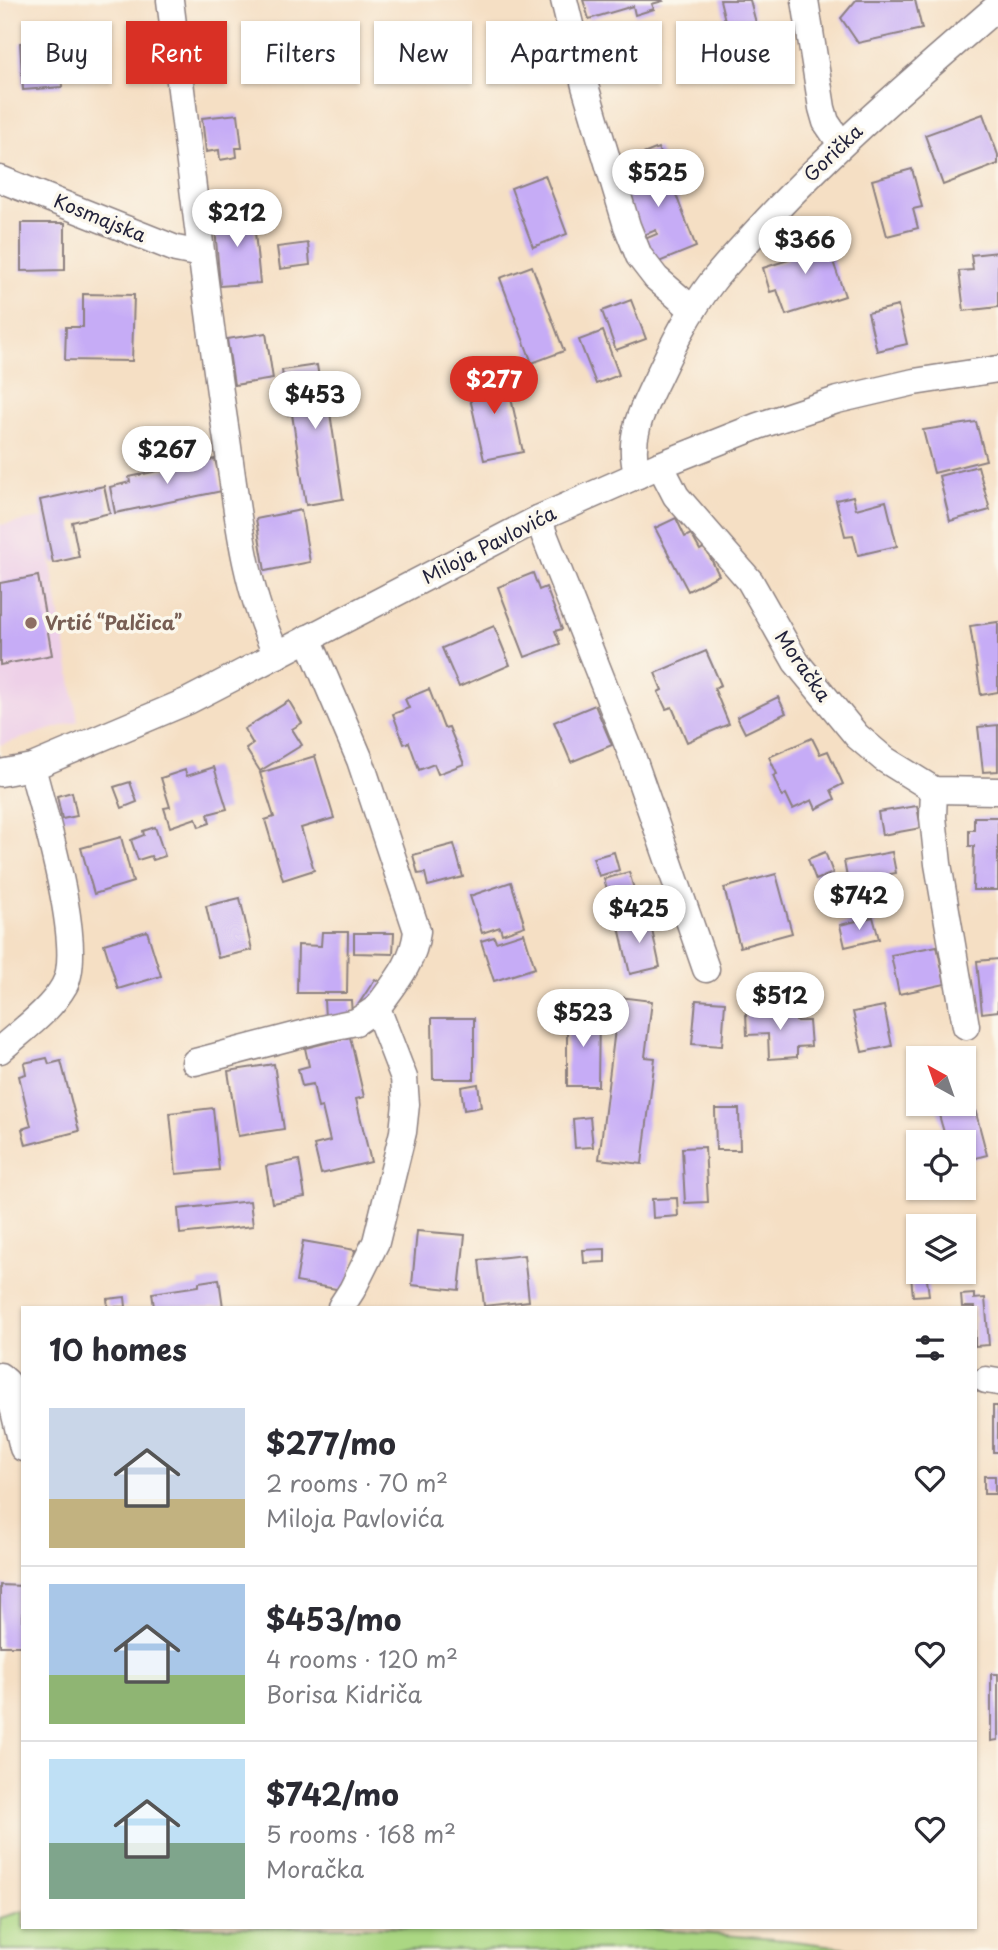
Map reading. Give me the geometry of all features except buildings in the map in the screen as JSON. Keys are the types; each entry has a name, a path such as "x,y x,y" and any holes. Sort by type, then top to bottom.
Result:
{"street":[{"path":"170,0 222,412 249,582 261,621 277,655"},
{"path":"564,0 585,86 627,226 639,256 656,278 693,310"},
{"path":"805,0 822,108 826,122 841,144"},
{"name":"Gorička","path":"649,470 634,457 637,425 677,337 713,281 781,204 841,144 998,6"},
{"name":"Kosmajska","path":"0,178 176,249 201,254"},
{"name":"Miloja Pavlovića","path":"0,773 32,767 188,701 538,519 649,470 758,426 836,400 914,382 998,369"},
{"name":"Moračka","path":"649,470 677,496 750,581 796,662 837,713 884,759 934,790"},
{"path":"538,519 631,753 706,969"},
{"path":"195,1062 356,1022 377,1008 405,968 415,948 417,931 360,760 308,638"},
{"path":"0,1050 51,1003 65,985 71,967 71,944 57,870 32,767"},
{"path":"966,1026 938,864 933,817 934,790 998,791"},
{"path":"342,1306 376,1242 403,1132 406,1104 404,1078 377,1008"},
{"path":"7,1381 21,1440"}],"shaded area":[{"name":"Vrtić “Palčica”","path":"43,518 78,721 0,745 0,525"}],"green space":[{"path":"21,1912 21,1929 651,1929 786,1940 864,1950 0,1950 0,1918"}],"place":[{"name":"Vrtić “Palčica”","path":"31,623"}]}
